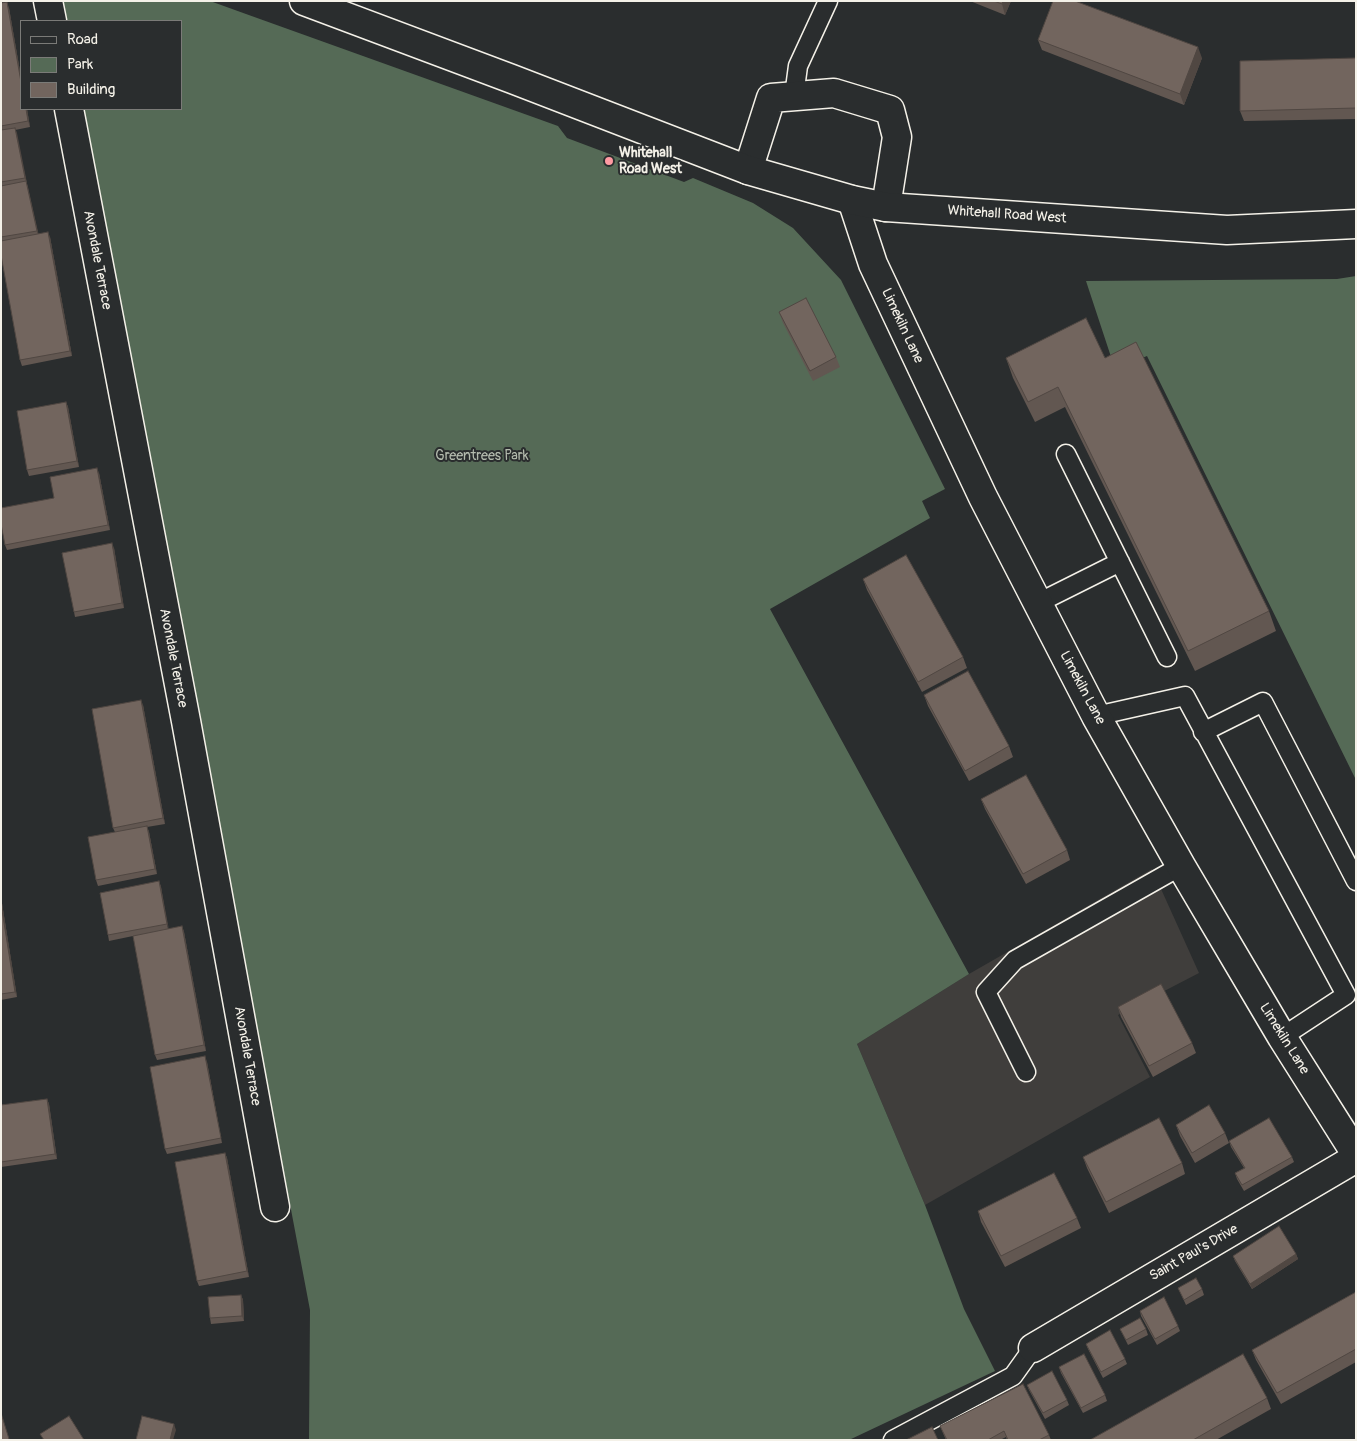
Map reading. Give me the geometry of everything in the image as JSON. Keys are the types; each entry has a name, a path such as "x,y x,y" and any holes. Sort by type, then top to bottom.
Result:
{"street":[{"path":"48,1 52,20"},
{"name":"Whitehall Road West","path":"304,1 748,170 852,200 886,207 1227,230 1356,224"},
{"path":"748,170 771,98 834,93 890,110 897,138 886,207"},
{"name":"Avondale Terrace","path":"68,110 180,692 275,1207"},
{"name":"Limekiln Lane","path":"852,200 873,264 983,497 1096,716 1181,866 1282,1037 1356,1154"},
{"name":"Saint Paul's Drive","path":"1032,1348 1356,1158"}],"lane":[{"path":"794,96 798,66 828,1"},
{"path":"1066,454 1167,657"},
{"path":"1038,603 1120,562"},
{"path":"1096,716 1185,696 1203,732 1352,995 1282,1037"},
{"path":"1203,732 1263,702 1356,881"},
{"path":"1026,1072 986,992 1015,960 1181,866"},
{"path":"893,1440 1013,1376 1032,1348"}],"shaded area":[{"path":"1152,869 1199,973 1118,1015 1150,1077 925,1205 857,1044 969,974"}],"green space":[{"name":"Greentrees Park","path":"63,1 210,1 558,126 567,138 684,182 693,178 753,203 793,228 841,280 945,489 922,501 930,518 770,609 969,974 857,1044 925,1205 964,1309 995,1371 849,1440 309,1440 310,1310 83,110 182,110 182,20 66,20"},
{"path":"1356,276 1356,780 1147,356 1115,369 1086,281 1337,279"}],"building":[{"path":"1053,1 1075,1 1198,47 1180,94 1038,40"},
{"path":"7,2 20,76 20,110 26,110 28,121 1,126 1,3"},
{"path":"1356,58 1356,108 1240,111 1240,61"},
{"path":"15,128 25,178 1,182 1,130"},
{"path":"26,181 37,231 1,237 1,186"},
{"path":"48,232 70,351 20,360 1,255 1,241"},
{"path":"806,298 836,357 810,371 779,312"},
{"path":"1086,318 1105,358 1136,342 1269,611 1188,651 1058,387 1028,402 1006,358"},
{"path":"66,402 77,461 27,470 17,411"},
{"path":"97,468 108,525 5,545 1,524 1,508 54,498 50,477"},
{"path":"112,543 122,603 74,612 62,553"},
{"path":"906,555 963,657 918,682 863,579"},
{"path":"968,671 1009,746 965,771 924,695"},
{"path":"141,700 163,818 113,828 92,709"},
{"path":"1026,775 1067,850 1023,874 981,799"},
{"path":"147,826 155,869 96,880 88,837"},
{"path":"159,881 167,924 108,935 100,893"},
{"path":"1,904 15,992 1,994"},
{"path":"182,926 204,1045 155,1055 133,936"},
{"path":"1161,984 1192,1043 1149,1066 1118,1007"},
{"path":"205,1056 221,1138 165,1149 150,1067"},
{"path":"47,1099 55,1154 1,1162 1,1105"},
{"path":"1209,1105 1225,1133 1192,1153 1176,1125"},
{"path":"1159,1118 1182,1163 1106,1202 1083,1157"},
{"path":"1269,1118 1292,1157 1242,1185 1235,1173 1245,1168 1229,1141"},
{"path":"225,1153 247,1271 197,1281 175,1162"},
{"path":"1054,1173 1077,1218 1001,1256 978,1211"},
{"path":"1279,1226 1296,1254 1250,1284 1233,1256"},
{"path":"1196,1278 1202,1289 1184,1300 1178,1288"},
{"path":"1356,1292 1356,1349 1277,1393 1252,1350"},
{"path":"241,1295 242,1316 210,1318 208,1297"},
{"path":"1164,1297 1178,1326 1155,1339 1140,1311"},
{"path":"1140,1318 1146,1329 1126,1340 1120,1329"},
{"path":"1110,1330 1125,1359 1101,1372 1086,1344"},
{"path":"1084,1354 1105,1395 1081,1408 1059,1367"},
{"path":"1243,1354 1267,1398 1193,1440 1090,1440"},
{"path":"1052,1371 1067,1400 1043,1413 1027,1385"},
{"path":"1023,1384 1049,1435 1039,1440 1008,1440 1004,1431 988,1440 947,1440 940,1426"},
{"path":"1,1413 9,1439 6,1440 1,1440"},
{"path":"69,1416 84,1440 44,1440 40,1434"},
{"path":"142,1416 174,1424 170,1440 136,1440"},
{"path":"932,1427 938,1440 906,1440"}],"place":[{"name":"Whitehall Road West","path":"609,161"}]}
